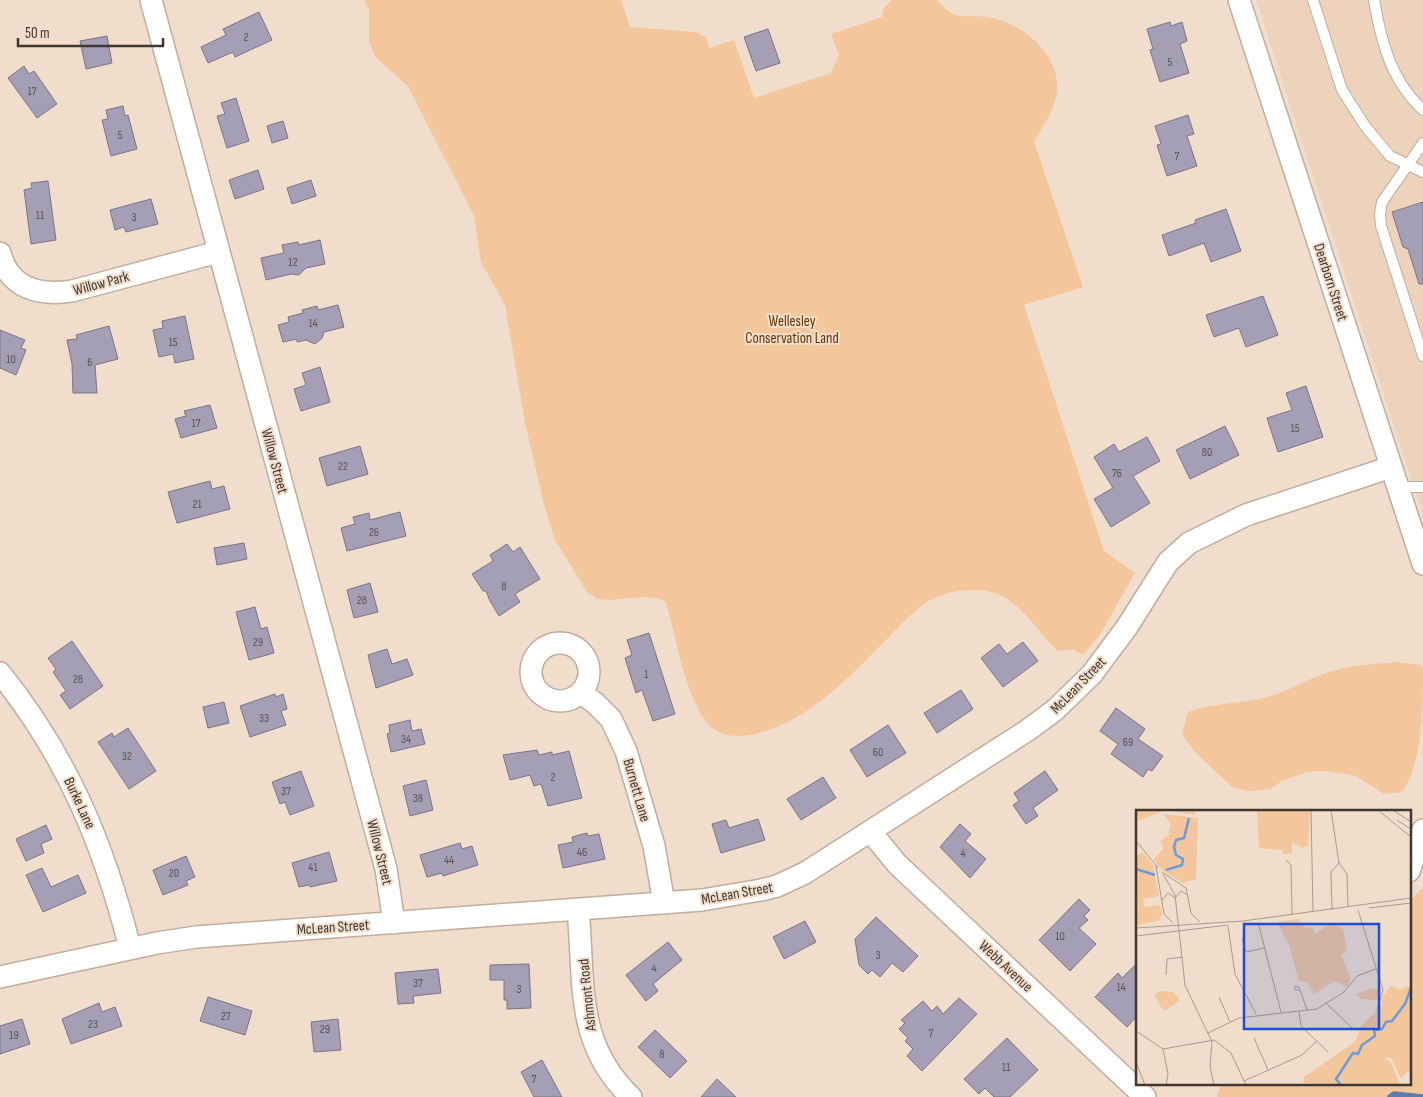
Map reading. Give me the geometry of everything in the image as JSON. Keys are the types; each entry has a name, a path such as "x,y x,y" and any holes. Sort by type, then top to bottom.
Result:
{"street":[{"name":"Willow Street","path":"151,0 386,869 394,923"},
{"name":"Dearborn Street","path":"1239,0 1423,564"},
{"name":"Willow Park","path":"0,253 10,276 28,288 48,294 72,291 218,252"},
{"name":"McLean Street","path":"0,977 130,948 196,938 664,903 745,894 777,886 806,873 1028,730 1055,710 1104,659 1127,627 1164,567 1189,543 1246,515 1395,477"},
{"name":"Burke Lane","path":"0,673 43,732 81,801 106,860 130,948"},
{"name":"Burnett Lane","path":"581,693 595,703 611,719 626,751 654,846 664,903"},
{"path":"1410,868 1423,830"},
{"name":"Webb Avenue","path":"870,832 897,864 1145,1097"},
{"name":"Ashmont Road","path":"578,910 584,1002 589,1032 600,1058 617,1082 631,1097"}],"lane":[{"path":"1313,0 1342,90 1365,126 1390,156 1423,172"},
{"path":"1374,0 1382,39 1391,64 1406,92 1423,110"},
{"path":"1423,143 1382,202 1380,214 1381,226 1423,356"},
{"path":"1395,477 1423,487"}],"shaded area":[{"path":"1256,0 1423,0 1423,515 1412,481"}],"green space":[{"name":"Wellesley Conservation Land","path":"364,0 621,0 630,27 695,32 706,37 709,48 734,40 754,98 831,73 839,55 831,34 882,17 884,8 892,0 937,0 944,8 957,15 992,18 1005,22 1029,36 1040,46 1054,70 1057,83 1054,103 1034,142 1083,287 1024,305 1104,551 1135,573 1101,633 1083,655 1073,649 1058,651 1027,616 1009,600 999,595 979,590 955,591 932,599 919,607 839,686 806,712 788,722 769,730 743,736 731,736 719,732 709,725 697,707 691,693 681,663 666,602 657,598 644,597 598,599 587,592 555,540 544,505 525,422 505,305 481,262 474,216 408,86 376,58 369,42 369,9"},
{"path":"1397,662 1421,665 1423,669 1422,717 1418,750 1409,780 1402,792 1384,794 1356,776 1328,771 1307,772 1282,781 1270,789 1250,791 1232,787 1195,752 1182,734 1188,712 1209,706 1271,696 1337,670 1363,665"},
{"path":"1423,888 1423,1097 1217,1097 1221,1084 1410,1084 1410,900"}],"building":[{"path":"259,12 272,40 235,57 233,52 208,63 201,47 226,35 223,29"},
{"path":"1170,22 1171,26 1182,22 1187,41 1180,44 1189,73 1160,82 1150,50 1153,49 1147,29"},
{"path":"768,29 780,63 756,71 744,37"},
{"path":"107,36 112,63 86,69 80,41"},
{"path":"24,66 29,74 34,71 57,104 37,118 8,78"},
{"path":"236,98 249,141 227,148 217,116 225,114 221,103"},
{"path":"123,106 125,116 128,115 137,149 111,156 102,120 108,119 106,110"},
{"path":"1188,115 1194,134 1187,136 1197,166 1167,176 1157,145 1161,144 1155,126"},
{"path":"283,121 288,138 272,143 267,126"},
{"path":"258,170 264,189 235,199 229,180"},
{"path":"311,180 316,196 292,204 287,188"},
{"path":"48,181 56,240 31,244 24,190 32,188 31,183"},
{"path":"151,199 158,224 126,232 124,227 115,230 110,210"},
{"path":"1423,202 1423,284 1419,284 1408,249 1403,247 1392,212"},
{"path":"1226,209 1241,251 1211,262 1204,243 1169,256 1162,235 1196,223 1195,220"},
{"path":"320,240 325,264 306,268 299,275 291,274 266,280 261,258 284,253 282,245 298,242 299,245"},
{"path":"1263,296 1278,335 1246,347 1239,328 1214,337 1206,315"},
{"path":"338,305 344,327 324,332 322,338 315,344 306,340 297,342 297,339 283,342 278,325 289,322 288,317 303,313 302,310 317,306 318,310"},
{"path":"185,316 194,359 175,363 173,354 159,357 153,330 163,328 162,321"},
{"path":"109,326 118,359 95,365 97,393 73,393 72,364 67,340 77,339 76,335"},
{"path":"0,330 25,340 21,348 26,350 16,375 0,368"},
{"path":"320,367 330,402 301,411 294,389 306,385 302,373"},
{"path":"1306,386 1323,437 1278,452 1267,418 1292,410 1286,393"},
{"path":"210,405 217,428 181,438 175,419 186,416 184,411"},
{"path":"1225,426 1239,455 1190,479 1176,450"},
{"path":"1147,437 1160,461 1133,476 1150,503 1111,527 1094,499 1113,488 1094,457 1114,444 1119,452"},
{"path":"360,446 368,474 327,486 319,458"},
{"path":"210,481 212,489 224,486 230,509 177,523 168,492"},
{"path":"400,512 406,536 347,551 341,528 355,524 353,517 369,513 370,520"},
{"path":"244,543 247,559 217,565 214,548"},
{"path":"507,544 513,552 520,547 540,579 515,594 520,602 499,616 486,591 483,591 472,574 493,561 490,555"},
{"path":"370,583 378,612 354,618 347,590"},
{"path":"255,607 261,629 267,627 274,653 249,660 236,612"},
{"path":"649,633 675,714 653,721 642,690 636,693 625,658 632,655 627,640"},
{"path":"72,641 103,686 70,709 60,695 66,691 53,672 56,669 48,658"},
{"path":"1023,642 1038,661 1003,687 981,658 999,644 1007,654"},
{"path":"387,649 392,664 407,659 413,675 376,688 368,655"},
{"path":"961,690 973,709 937,733 924,713"},
{"path":"275,694 276,697 283,694 287,709 281,711 286,725 250,737 240,706"},
{"path":"224,702 229,723 208,728 203,707"},
{"path":"1116,708 1145,729 1138,739 1163,756 1152,771 1148,769 1143,777 1111,754 1118,744 1100,731"},
{"path":"410,720 412,731 421,729 425,744 391,752 387,734 390,733 389,725"},
{"path":"888,725 906,753 867,777 850,750"},
{"path":"128,728 156,771 129,789 98,742 112,733 114,737"},
{"path":"537,750 539,755 552,752 552,755 569,751 582,798 548,806 541,784 534,786 530,775 510,780 503,755"},
{"path":"301,771 314,806 290,815 285,802 280,804 272,782"},
{"path":"1045,771 1058,790 1033,808 1038,816 1026,824 1013,805 1019,801 1014,793"},
{"path":"823,777 836,798 801,820 787,799"},
{"path":"426,780 433,810 410,816 403,786"},
{"path":"758,819 765,840 721,853 712,824 726,820 729,828"},
{"path":"960,824 971,834 965,841 986,859 970,878 940,847"},
{"path":"46,825 52,839 41,844 44,853 26,861 16,839"},
{"path":"587,833 588,836 599,834 605,859 563,868 558,845 573,842 572,837"},
{"path":"460,843 462,849 472,846 478,865 443,876 442,873 427,877 420,855"},
{"path":"329,852 337,881 310,887 309,885 299,887 292,863"},
{"path":"186,856 195,877 186,881 188,885 163,895 153,870"},
{"path":"42,868 51,887 78,875 86,893 43,912 26,875"},
{"path":"1079,899 1090,910 1084,916 1088,920 1079,928 1096,944 1070,971 1039,940"},
{"path":"876,917 918,956 903,972 892,963 880,977 872,970 868,974 859,965 855,939"},
{"path":"805,921 816,942 784,959 773,937"},
{"path":"668,942 682,960 653,984 658,991 646,1001 626,975"},
{"path":"529,964 531,1008 507,1009 507,1000 504,1000 504,980 490,980 490,965"},
{"path":"1136,964 1136,1017 1127,1027 1095,997 1118,973 1122,978"},
{"path":"438,969 441,993 413,996 414,1003 398,1004 395,973"},
{"path":"208,997 252,1011 245,1035 200,1021"},
{"path":"959,998 977,1014 922,1071 907,1056 913,1049 905,1041 908,1038 899,1029 905,1023 901,1020 923,1001 932,1011 937,1006 943,1014"},
{"path":"99,1003 102,1012 115,1007 122,1026 71,1044 62,1019"},
{"path":"22,1019 30,1044 0,1054 0,1026"},
{"path":"338,1019 341,1050 314,1052 311,1022"},
{"path":"655,1030 687,1061 670,1078 638,1047"},
{"path":"1007,1038 1038,1070 1010,1097 994,1097 985,1088 979,1094 964,1079"},
{"path":"542,1060 562,1097 534,1097 521,1072"},
{"path":"717,1079 736,1097 701,1097"}],"waterway":[{"path":"1390,1097 1394,1094 1423,1097"}]}
